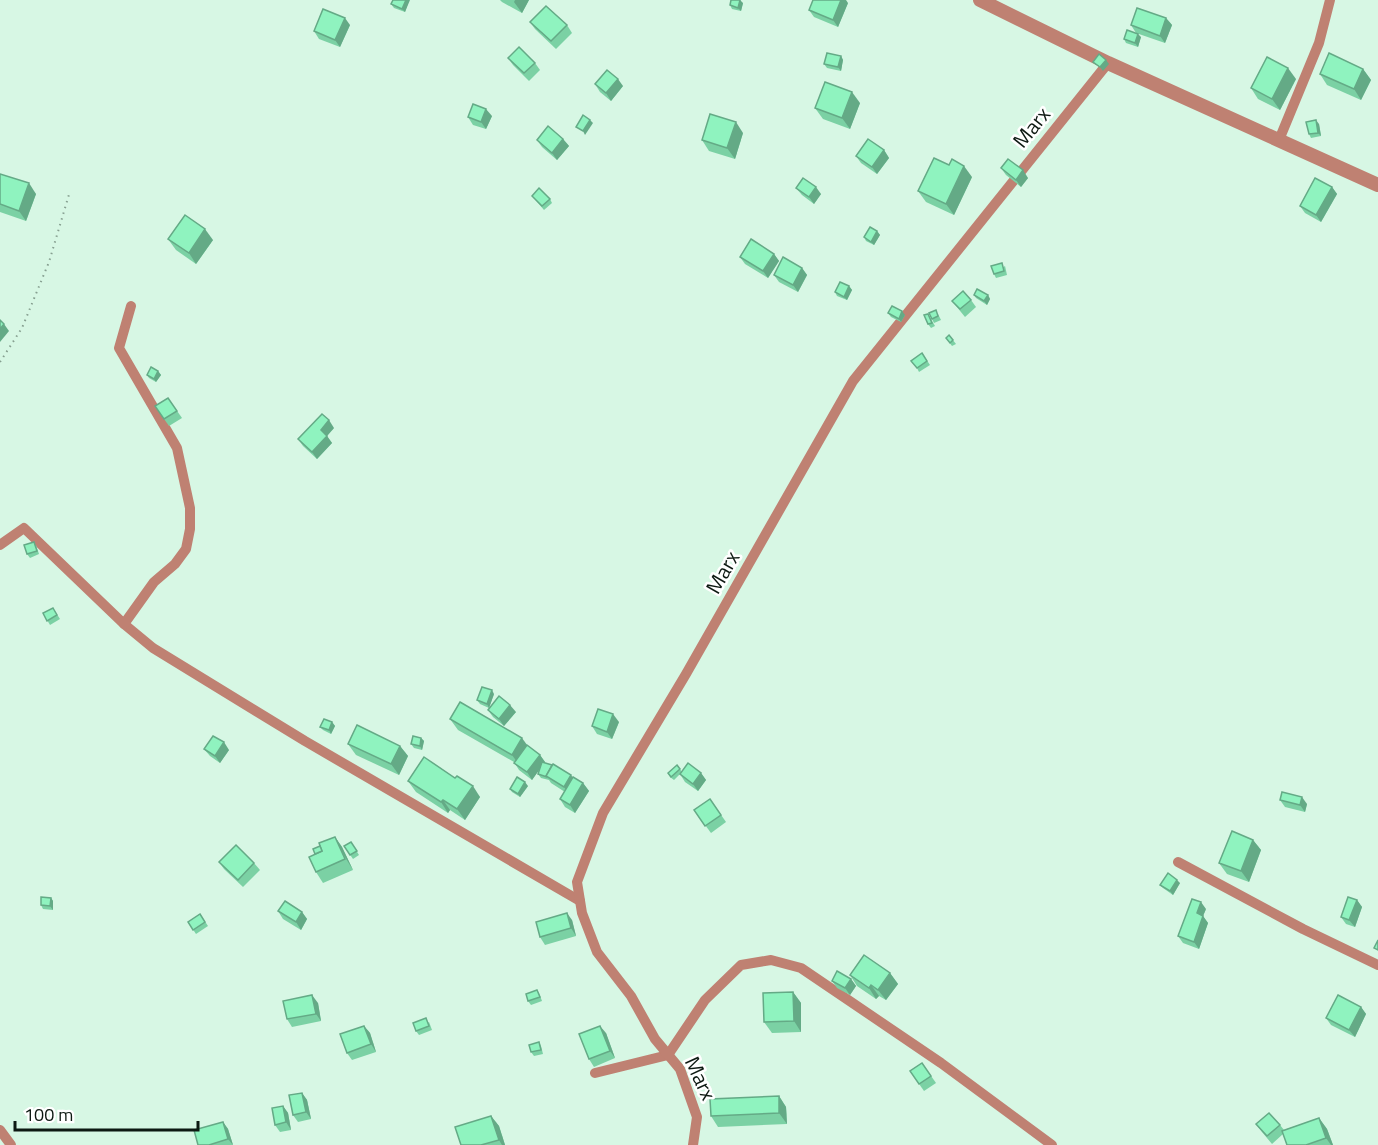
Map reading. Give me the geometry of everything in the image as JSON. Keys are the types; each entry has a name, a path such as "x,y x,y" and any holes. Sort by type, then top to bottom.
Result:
{"street":[{"path":"980,0 1108,63 1378,185"},
{"path":"1278,140 1319,43 1330,0"},
{"name":"Marx","path":"693,1145 697,1117 680,1069 655,1040 631,996 597,952 582,913 577,882 603,813 687,674 853,381 1108,63"},
{"path":"124,624 153,582 175,564 186,549 190,529 190,508 177,448 119,348 131,306"},
{"path":"0,545 24,528 124,624 153,648 580,901"},
{"path":"1178,862 1303,929 1378,965"},
{"path":"595,1073 668,1055 705,1000 741,965 771,960 801,968 940,1063 1052,1145"},
{"path":"0,1130 11,1145"}],"path":[{"path":"0,362 22,328 49,262 70,191"}],"building":[{"path":"393,0 406,0 402,9 391,4"},
{"path":"731,0 740,0 738,8 730,5"},
{"path":"813,0 841,0 833,20 809,10"},
{"path":"546,6 567,25 551,41 530,22"},
{"path":"1137,8 1166,18 1160,36 1131,25"},
{"path":"323,9 345,18 335,40 314,31"},
{"path":"1127,30 1138,34 1135,43 1124,39"},
{"path":"519,47 535,63 524,73 508,58"},
{"path":"827,53 841,56 838,67 824,64"},
{"path":"1329,53 1363,69 1354,89 1320,74"},
{"path":"1099,54 1106,60 1100,67 1093,62"},
{"path":"1267,57 1288,68 1272,99 1251,88"},
{"path":"607,70 618,79 606,93 595,84"},
{"path":"825,82 852,92 842,118 815,108"},
{"path":"473,104 486,109 481,122 468,117"},
{"path":"710,114 736,122 727,148 702,140"},
{"path":"583,115 590,120 583,131 576,127"},
{"path":"1316,120 1318,133 1309,134 1306,122"},
{"path":"548,126 563,139 552,153 537,140"},
{"path":"868,139 884,150 872,167 856,156"},
{"path":"934,158 949,165 952,159 964,166 946,204 918,191"},
{"path":"1008,159 1023,170 1016,180 1001,168"},
{"path":"0,174 29,183 19,211 0,204"},
{"path":"803,178 816,187 809,197 796,188"},
{"path":"1315,178 1332,187 1316,215 1300,206"},
{"path":"539,188 550,199 542,206 532,196"},
{"path":"185,215 205,229 189,253 168,239"},
{"path":"870,227 877,231 871,242 864,237"},
{"path":"751,239 774,254 763,271 740,257"},
{"path":"783,257 802,268 793,285 774,275"},
{"path":"1002,263 1004,271 994,274 991,266"},
{"path":"840,282 849,286 844,297 835,292"},
{"path":"977,289 988,295 984,301 974,295"},
{"path":"963,291 971,300 960,309 952,301"},
{"path":"892,306 902,311 899,319 888,313"},
{"path":"936,310 938,316 932,319 929,313"},
{"path":"928,314 932,323 928,324 924,315"},
{"path":"949,335 953,340 950,343 946,338"},
{"path":"922,353 927,361 917,368 911,361"},
{"path":"151,367 158,371 154,379 147,375"},
{"path":"168,398 177,411 164,419 155,406"},
{"path":"322,414 329,420 321,430 327,436 312,452 298,439"},
{"path":"34,542 37,551 27,554 24,545"},
{"path":"53,608 57,615 47,621 43,613"},
{"path":"482,687 492,690 487,704 477,700"},
{"path":"499,696 510,705 499,719 488,710"},
{"path":"460,702 522,738 512,755 450,719"},
{"path":"598,709 613,714 607,732 592,726"},
{"path":"324,719 332,722 329,730 320,727"},
{"path":"357,725 400,746 391,764 348,744"},
{"path":"213,736 224,742 215,756 204,749"},
{"path":"413,736 421,738 420,746 411,744"},
{"path":"527,745 540,755 527,772 514,763"},
{"path":"424,757 455,778 457,776 473,786 457,809 443,800 441,802 408,781"},
{"path":"542,762 552,765 547,777 538,774"},
{"path":"688,763 701,773 693,784 680,774"},
{"path":"553,764 571,775 564,787 546,776"},
{"path":"677,765 680,769 671,777 668,773"},
{"path":"517,777 525,782 518,794 510,789"},
{"path":"573,777 583,783 570,805 560,799"},
{"path":"1282,792 1302,797 1300,805 1280,800"},
{"path":"710,799 721,815 705,826 694,810"},
{"path":"1232,831 1253,840 1241,871 1219,863"},
{"path":"335,837 345,859 316,872 309,857 322,851 319,843"},
{"path":"351,842 357,851 350,855 344,846"},
{"path":"236,845 254,863 238,880 219,862"},
{"path":"320,846 322,851 315,854 313,849"},
{"path":"1168,873 1177,880 1170,891 1160,885"},
{"path":"41,897 51,898 50,906 41,905"},
{"path":"1348,897 1357,900 1349,920 1341,917"},
{"path":"1192,899 1201,902 1197,913 1203,916 1194,942 1178,936"},
{"path":"285,901 302,912 296,922 278,911"},
{"path":"567,913 571,928 540,937 536,922"},
{"path":"200,914 205,922 193,930 188,922"},
{"path":"864,955 890,973 878,990 871,985 869,988 850,975"},
{"path":"837,971 851,979 845,988 832,981"},
{"path":"537,990 540,997 528,1001 526,994"},
{"path":"793,992 794,1021 764,1022 763,993"},
{"path":"312,995 316,1014 287,1019 283,1001"},
{"path":"1338,995 1361,1007 1349,1030 1326,1018"},
{"path":"426,1018 429,1026 416,1031 413,1023"},
{"path":"364,1026 371,1044 347,1053 340,1034"},
{"path":"600,1026 610,1051 589,1059 579,1034"},
{"path":"539,1042 541,1050 531,1052 529,1045"},
{"path":"922,1063 931,1076 919,1084 910,1071"},
{"path":"302,1093 306,1112 293,1115 289,1095"},
{"path":"779,1096 779,1113 711,1116 710,1099"},
{"path":"283,1106 286,1122 275,1125 272,1108"},
{"path":"1269,1113 1280,1125 1267,1136 1256,1124"},
{"path":"491,1116 499,1140 481,1145 461,1145 455,1127"},
{"path":"1319,1118 1326,1138 1306,1145 1287,1145 1282,1131"},
{"path":"223,1122 228,1139 209,1145 198,1145 194,1130"}]}
